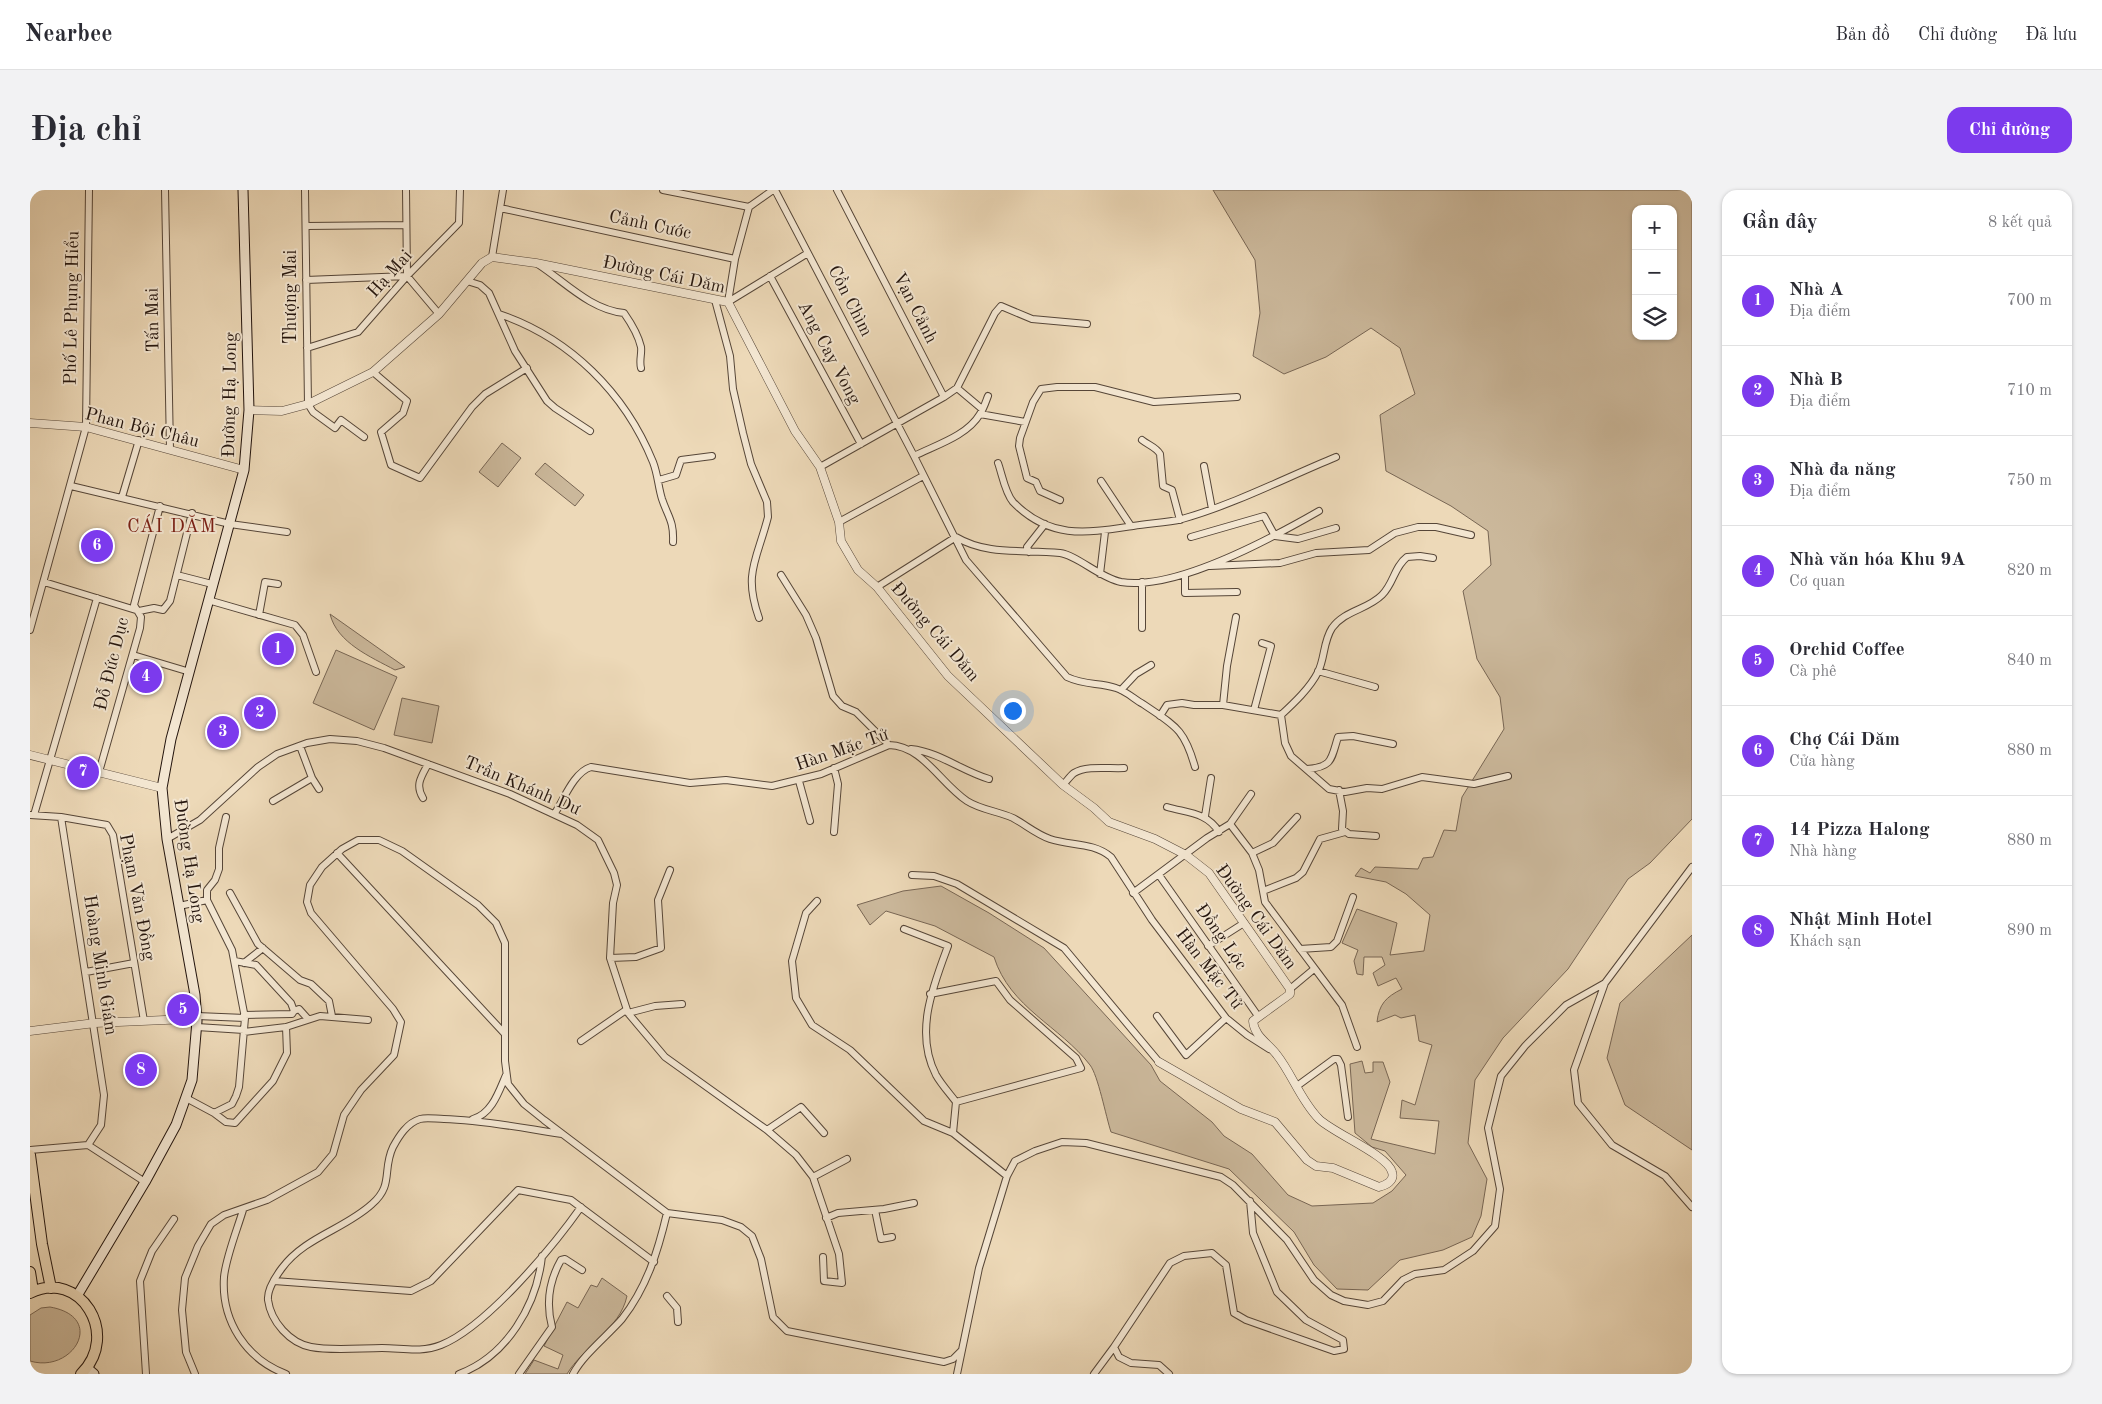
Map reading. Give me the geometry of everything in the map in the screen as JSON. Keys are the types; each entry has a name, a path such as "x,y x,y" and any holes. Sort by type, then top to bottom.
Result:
{"main road":[{"name":"Đường Hạ Long","path":"77,1296 145,1182 176,1125 192,1080 197,1021 195,994 167,838 162,788 171,739 244,470 249,410 244,190"},
{"path":"30,1155 42,1244 51,1288"},
{"path":"30,1272 32,1292 51,1288 65,1290 77,1296 91,1311 98,1330 97,1350 87,1372"}],"street":[{"name":"Phố Lê Phụng Hiểu","path":"30,630 86,427 89,190"},
{"name":"Tấn Mai","path":"165,190 170,449"},
{"name":"Thượng Mai","path":"305,190 308,404"},
{"path":"406,190 407,276 439,314"},
{"name":"Hạ Mai","path":"307,348 358,332 407,276 459,223 460,190"},
{"path":"249,410 282,411 308,404 373,372 439,314 482,263 492,257 503,190"},
{"path":"663,190 748,207"},
{"path":"728,302 735,259 748,207 774,190"},
{"name":"Cồn Chìm","path":"774,190 914,456 966,560 1068,677 1087,685 1121,690"},
{"name":"Vạn Cảnh","path":"837,190 944,397"},
{"name":"Cảnh Cước","path":"500,208 735,259"},
{"path":"306,226 406,225"},
{"path":"728,302 808,252"},
{"name":"Đường Cái Dăm","path":"492,257 536,263 728,302 795,431 820,467 839,522 841,541 858,570 877,587 948,676 1063,785 1094,808 1109,822 1155,839 1186,855 1209,873 1290,989 1290,994 1258,1016"},
{"path":"536,263 610,312 624,313 632,324 641,349 639,361 641,368"},
{"path":"306,280 407,276"},
{"name":"Ang Cay Vong","path":"770,276 862,444"},
{"path":"467,281 480,285 489,293 516,351 554,408 590,431"},
{"path":"715,300 730,356 733,389 742,433 750,464 768,508 768,517 750,582 753,601 759,618"},
{"path":"820,467 897,425 957,388 995,313 1001,306 1032,319 1087,324"},
{"path":"499,314 532,327 573,353 596,376 634,421 659,480 662,499 674,526 673,542"},
{"path":"373,372 407,400 403,413 381,432 391,465 420,478 472,407 485,394 527,368"},
{"path":"1060,500 1040,491 1036,482 1027,478 1024,471 1024,458 1019,446 1025,422 1033,402 1042,389 1057,387 1095,388 1154,402 1237,397"},
{"path":"957,388 981,411 1025,422"},
{"path":"914,456 956,436 981,411 988,396"},
{"path":"308,404 313,412 335,428 341,420 364,436"},
{"name":"Phan Bội Châu","path":"30,423 86,427 244,470"},
{"path":"122,497 139,440"},
{"path":"1142,440 1148,446 1158,449 1163,486 1172,490 1180,520"},
{"path":"659,480 676,475 681,460 712,456"},
{"path":"998,463 1012,501 1045,524 1077,533 1105,532 1131,526 1180,520 1212,509 1336,457"},
{"path":"1204,466 1212,509"},
{"path":"839,522 923,476"},
{"path":"1101,481 1131,526"},
{"path":"71,486 192,513 230,524 287,532"},
{"name":"Đỗ Đức Dục","path":"99,772 140,628 141,617 134,605 160,506"},
{"path":"877,587 956,537 971,546 1029,552 1062,553 1100,574 1118,581 1135,584 1185,574 1274,536 1319,511"},
{"path":"44,582 139,611 165,608 170,601 192,513"},
{"path":"1191,538 1264,516 1274,536"},
{"path":"1029,552 1028,547 1045,524"},
{"path":"1203,566 1280,563 1316,553 1369,550 1395,532 1418,527 1436,527 1471,535"},
{"path":"1274,536 1298,539 1336,528"},
{"path":"1100,574 1105,532"},
{"path":"1280,715 1304,691 1318,672 1325,643 1339,619 1382,595 1389,586 1397,568 1407,557 1433,558"},
{"path":"1185,574 1185,593 1237,592"},
{"path":"177,575 212,584"},
{"path":"781,575 809,622 833,696 842,706 856,712 888,746"},
{"path":"258,615 265,582 278,584"},
{"path":"1142,582 1142,628"},
{"path":"32,815 97,598"},
{"path":"208,600 295,625 303,635 316,672"},
{"path":"1223,705 1227,666 1236,617"},
{"path":"1254,710 1271,646 1262,643"},
{"path":"133,655 190,672"},
{"path":"1152,666 1136,674 1121,690 1175,725 1188,744 1195,767"},
{"path":"1318,672 1375,687"},
{"path":"1160,716 1167,705 1182,703 1223,705 1280,715"},
{"path":"1280,715 1291,756 1329,789 1345,792 1367,788 1382,788 1422,777 1474,784 1508,776"},
{"path":"1307,769 1323,768 1330,762 1338,737 1353,736 1394,744"},
{"name":"Trần Khánh Dư","path":"167,838 200,820 258,767 278,754 300,746 330,739 357,741 384,748 510,794 555,813 577,825 598,840 614,873 617,885 613,903 610,958 627,1011 665,1057 767,1130 796,1155 813,1177 839,1254 842,1284 824,1281 823,1257"},
{"path":"300,746 312,778 319,789"},
{"name":"Hàn Mặc Tử","path":"555,813 575,780 585,769 591,767 690,783 726,780 772,786 800,781 888,746 901,746 910,749 968,801 1013,818 1038,835 1052,840 1088,845 1104,851 1111,857 1133,893 1226,1018 1247,1035 1277,1054"},
{"path":"910,749 934,754 968,771 989,778"},
{"path":"30,755 162,788"},
{"path":"423,798 419,791 418,783 428,764"},
{"path":"834,768 838,784 834,832"},
{"path":"1063,785 1074,773 1079,771 1124,768"},
{"path":"273,801 312,778"},
{"path":"1205,816 1211,778"},
{"path":"800,781 810,820"},
{"path":"1338,790 1343,811 1342,829 1345,832"},
{"path":"1133,893 1207,838 1230,824 1251,794"},
{"path":"1167,807 1205,816 1214,824 1219,832"},
{"name":"Phạm Văn Đồng","path":"32,815 61,817 107,825 113,835 144,1021"},
{"name":"Hoàng Minh Giám","path":"61,817 95,1023 104,1095 101,1125 88,1145"},
{"path":"214,1113 232,1104 236,1096 244,1031 244,1017 235,961 226,937 207,900 207,890 215,880 219,868 219,848 226,817"},
{"path":"1252,853 1273,843 1297,817"},
{"path":"1230,824 1252,853 1266,902 1342,1005 1357,1047"},
{"path":"1263,891 1296,878 1303,872 1320,839 1345,832 1376,836"},
{"path":"195,1374 186,1352 182,1310 185,1278 198,1246 211,1224 224,1215 243,1210 267,1200 318,1172 333,1154 344,1114 361,1090 394,1055 401,1022 393,1009 311,913 307,902 310,885 322,867 358,840 379,840 410,856 478,905 496,923 505,943 504,1032 508,1084 524,1104 667,1213 722,1220 741,1227 752,1236 761,1259 774,1317 787,1331 944,1362 953,1359 961,1352"},
{"path":"337,854 504,1032"},
{"path":"1692,867 1605,983 1574,1070 1578,1103 1612,1146 1665,1176 1692,1207"},
{"path":"610,958 636,957 661,948 658,900 670,870"},
{"path":"912,874 934,876 957,884 1064,948 1159,1062 1241,1109 1276,1122 1307,1160 1316,1166 1333,1168 1379,1188 1388,1184 1392,1178 1392,1171 1383,1160 1318,1118 1277,1054 1265,1043 1253,1025 1253,1021 1258,1016"},
{"name":"Đồng Lộc","path":"1159,875 1258,1016"},
{"path":"230,893 258,944 300,980 311,984 329,1001 332,1016"},
{"path":"1300,949 1331,947 1337,941 1353,897"},
{"path":"179,906 207,900"},
{"path":"817,901 806,913 792,961 796,998 812,1025 850,1050 924,1121 953,1133 1007,1176"},
{"path":"1208,946 1244,923"},
{"path":"904,929 948,946 930,994 925,1044 936,1075 956,1102 953,1133"},
{"path":"244,963 263,948"},
{"path":"235,961 252,963 290,1003 294,1011"},
{"path":"86,972 134,963"},
{"path":"1290,989 1314,969"},
{"path":"930,994 996,981 1010,1000 1076,1058 1080,1068 956,1102"},
{"path":"957,1374 979,1268 1007,1176 1015,1161 1035,1151 1062,1142 1086,1143 1221,1177 1250,1201 1287,1240 1314,1280 1331,1295 1344,1301 1368,1305 1383,1301 1403,1280 1416,1274 1444,1270 1473,1251 1495,1226 1500,1189 1488,1128 1501,1076 1525,1046 1566,1005 1605,983"},
{"path":"581,1041 627,1011 682,1004"},
{"path":"197,1021 292,1014 298,1009 308,1019"},
{"path":"186,1098 214,1113 226,1122 234,1123 273,1081 287,1053 283,1027 278,1015"},
{"path":"30,1030 95,1023 188,1019 244,1031 283,1027 320,1016 368,1020"},
{"path":"1157,1016 1186,1055 1226,1018"},
{"path":"1297,1086 1334,1059 1338,1059 1342,1064 1348,1117"},
{"path":"506,1074 495,1101 475,1120 419,1120 406,1128 388,1157 387,1181 382,1195 364,1211 295,1253 281,1268 274,1281 268,1300 281,1330 296,1342 311,1348 398,1348 419,1351 440,1346 459,1337 482,1318 542,1256 581,1208"},
{"path":"767,1130 801,1107 824,1133"},
{"path":"468,1119 563,1134"},
{"path":"30,1150 88,1145 145,1182"},
{"path":"813,1177 847,1159"},
{"path":"274,1281 411,1291 431,1281 518,1190 560,1196 571,1200 654,1262"},
{"path":"1094,1374 1170,1263 1184,1256 1212,1253 1226,1265 1234,1313 1246,1320 1334,1351 1344,1349 1343,1340 1306,1320 1277,1292 1253,1233 1250,1201"},
{"path":"826,1218 838,1213 875,1210 914,1203"},
{"path":"243,1210 224,1276 225,1300 230,1321 242,1342 256,1358 286,1374"},
{"path":"875,1210 881,1239 892,1237"},
{"path":"573,1374 622,1318 641,1290 654,1262 667,1213"},
{"path":"146,1374 140,1281 144,1266 152,1251 174,1219"},
{"path":"459,1374 491,1355 516,1328 530,1306 540,1273 542,1256"},
{"path":"519,1374 552,1327 548,1311 552,1276 561,1260 565,1259 582,1270"},
{"path":"667,1296 677,1308 678,1322"},
{"path":"1114,1347 1119,1357 1131,1363 1159,1365 1169,1374"}],"shaded area":[{"path":"1213,190 1692,190 1692,819 1650,863 1628,879 1568,969 1503,1038 1475,1080 1468,1143 1487,1179 1481,1216 1472,1237 1443,1250 1400,1260 1368,1290 1337,1289 1314,1265 1294,1232 1229,1169 1111,1132 1099,1087 1090,1065 1078,1051 1023,1003 1001,975 994,957 935,926 886,911 870,925 857,905 903,891 941,886 989,913 1044,948 1151,1065 1160,1081 1212,1122 1224,1136 1252,1154 1288,1195 1312,1206 1373,1203 1392,1191 1406,1175 1385,1151 1372,1147 1355,1133 1350,1064 1362,1061 1365,1073 1373,1072 1373,1062 1383,1062 1390,1082 1371,1139 1435,1154 1439,1121 1400,1118 1402,1100 1415,1105 1432,1045 1419,1041 1415,1015 1401,1018 1395,1015 1377,1022 1384,1002 1402,989 1396,978 1378,986 1373,973 1385,965 1382,957 1364,957 1363,975 1357,974 1354,961 1358,950 1342,943 1357,909 1397,923 1390,955 1424,951 1430,915 1406,894 1386,882 1355,876 1361,868 1370,873 1375,867 1418,869 1423,858 1433,857 1444,830 1456,831 1462,797 1504,729 1500,697 1477,659 1463,591 1491,565 1488,531 1451,506 1386,471 1380,415 1415,394 1400,348 1371,328 1326,357 1284,374 1253,356 1260,313 1255,260"},
{"path":"502,443 521,458 498,487 479,472"},
{"path":"545,463 584,495 575,506 535,474"},
{"path":"330,614 405,667 395,670 356,648 340,633"},
{"path":"336,650 397,677 374,730 313,703"},
{"path":"402,698 439,706 432,743 394,735"},
{"path":"1692,935 1692,1150 1625,1105 1607,1058 1620,1003"},
{"path":"602,1278 627,1296 623,1308 609,1328 582,1355 567,1374 525,1374 534,1360 558,1369 563,1355 544,1346 567,1302 578,1308 591,1285 597,1287"},
{"path":"50,1307 67,1313 77,1321 80,1332 78,1343 70,1352 59,1359 46,1363 30,1361 30,1315 41,1308"}],"place":[{"name":"Chợ Cái Dăm","path":"97,546"},
{"name":"Nhà A","path":"278,649"},
{"name":"Nhà văn hóa Khu 9A","path":"146,677"},
{"name":"Nhà B","path":"260,713"},
{"name":"Nhà đa năng","path":"223,732"},
{"name":"14 Pizza Halong","path":"83,772"},
{"name":"Orchid Coffee","path":"183,1010"},
{"name":"Nhật Minh Hotel","path":"141,1070"}],"district":[{"name":"CÁI DĂM","path":"172,527"}]}
